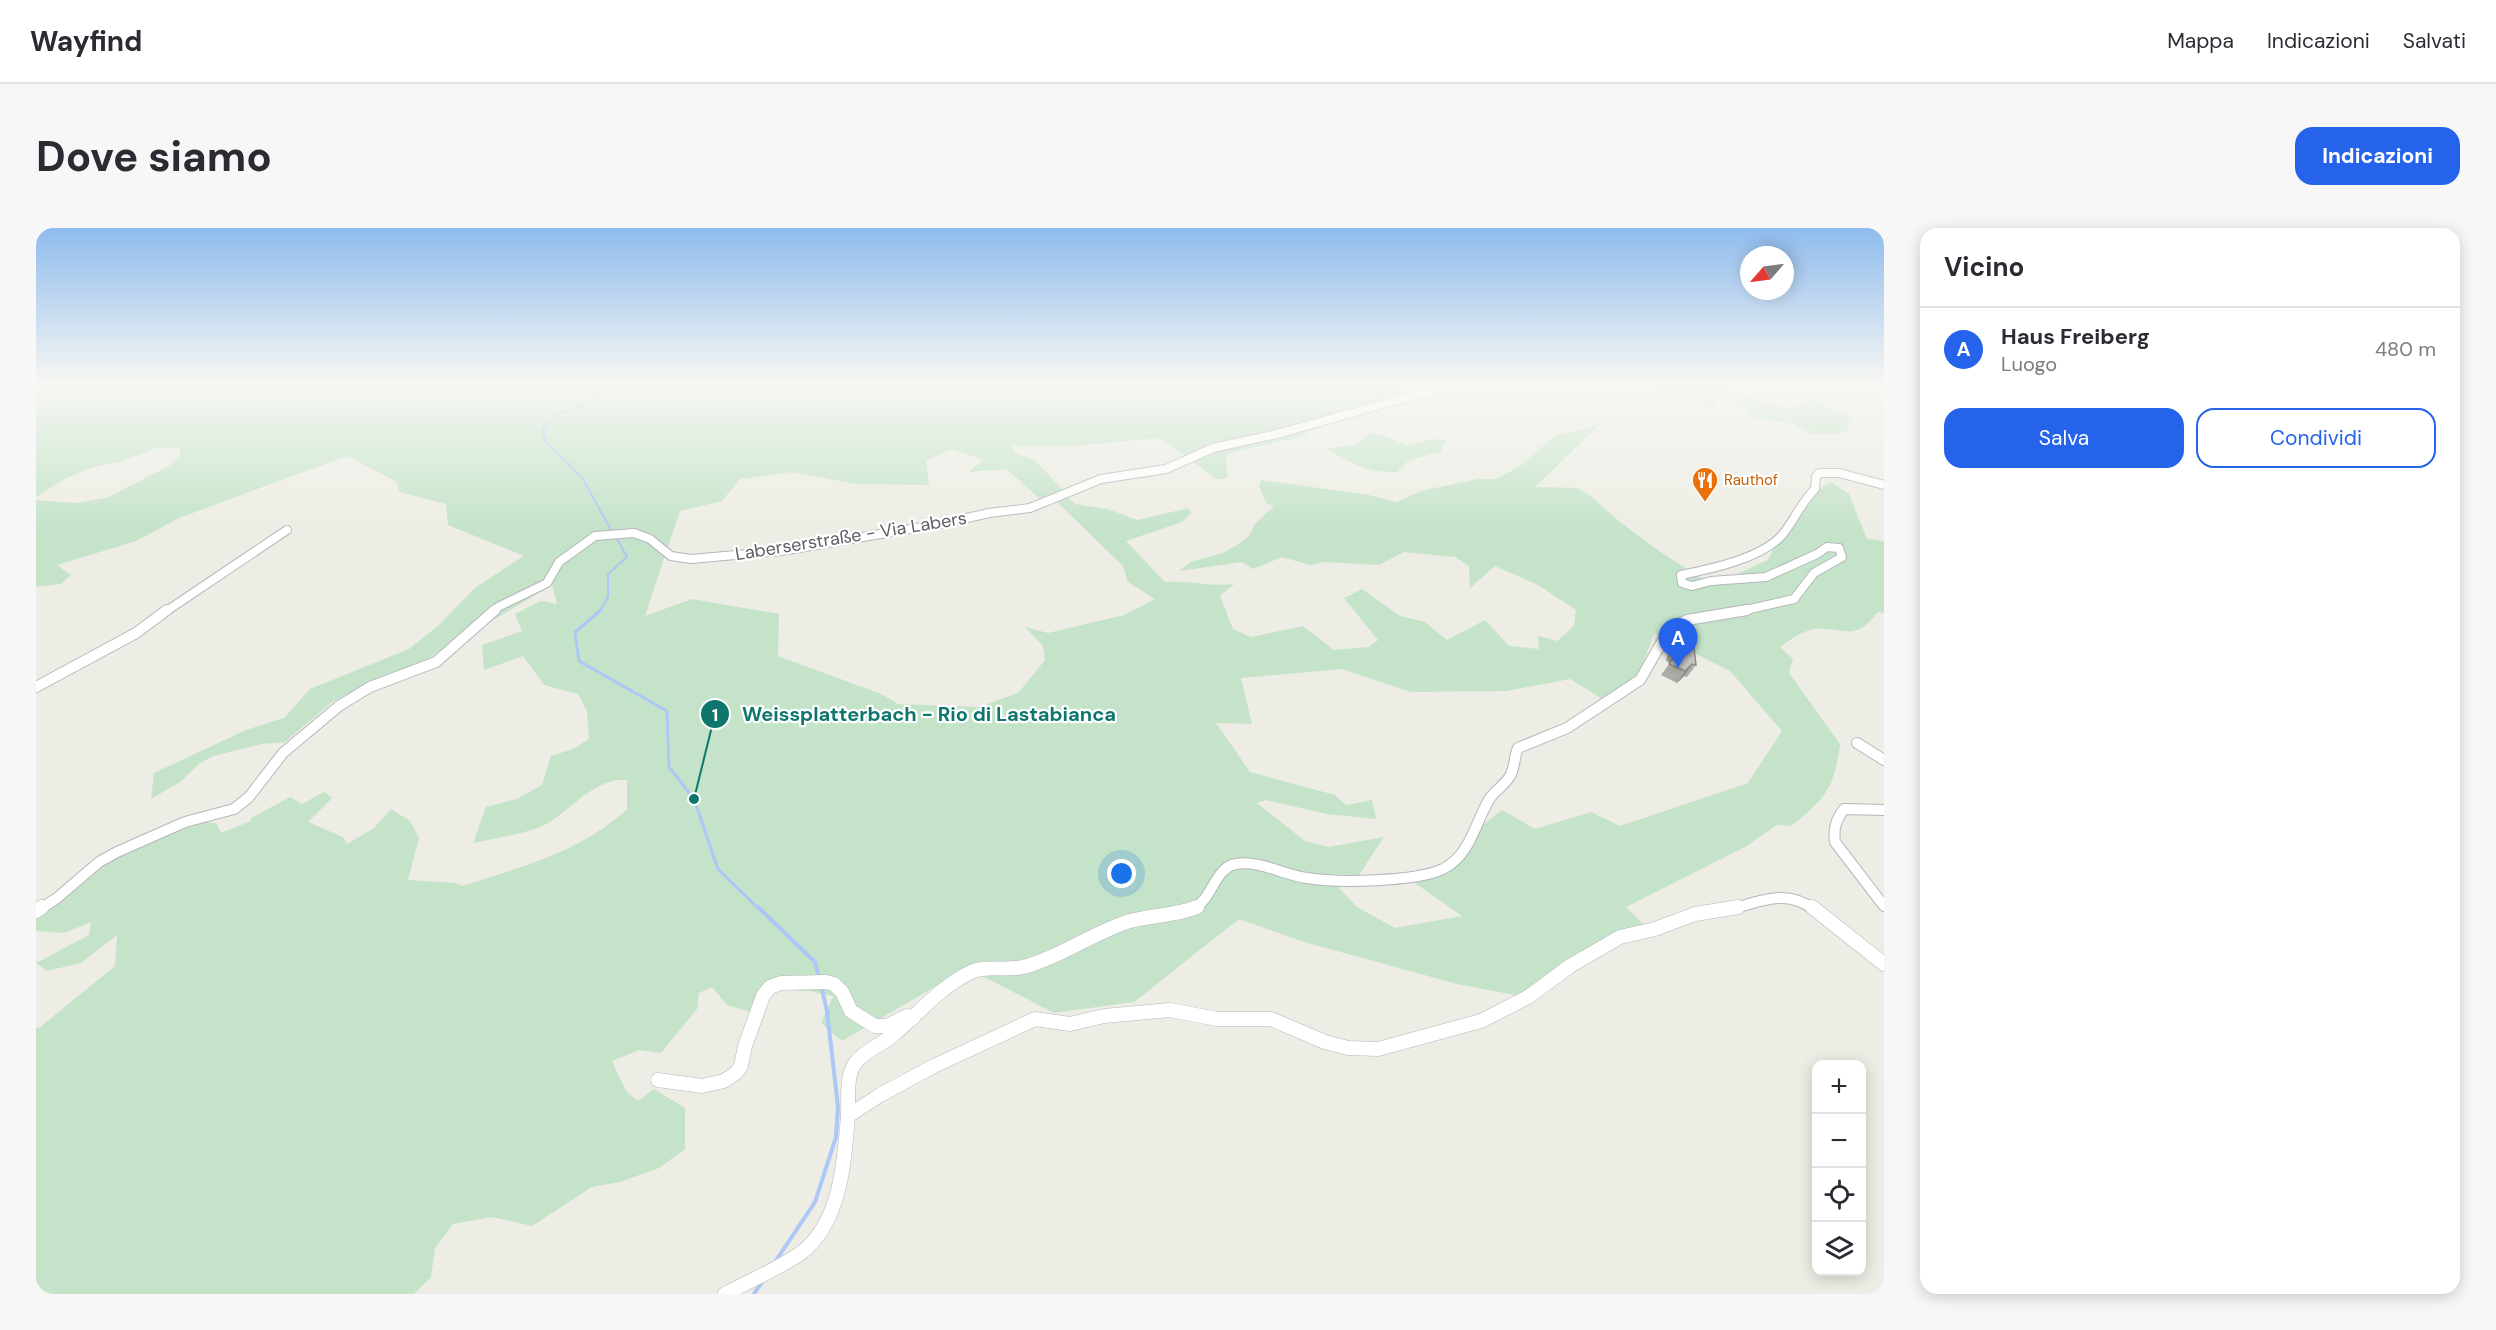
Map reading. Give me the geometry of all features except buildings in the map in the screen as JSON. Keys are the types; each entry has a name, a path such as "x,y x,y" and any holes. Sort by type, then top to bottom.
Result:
{"street":[{"name":"Laberserstraße - Via Labers","path":"36,911 57,898 99,862 117,852 185,822 234,809 249,797 283,753 339,706 370,687 436,662 498,608 547,583 559,562 595,536 628,534 645,536 670,556 691,559 782,551 1030,507 1101,480 1166,468 1213,448 1282,433"},
{"path":"725,1294 800,1253 817,1237 826,1223 838,1194 848,1116 849,1084 854,1064 863,1055 886,1041 934,996 977,969 1025,967 1048,959 1099,933 1131,921 1169,916 1197,907 1213,890 1226,868 1234,864 1256,863 1298,877 1319,880 1377,880 1408,877 1443,869 1458,856 1474,836 1490,798 1511,775 1518,748 1567,728 1640,680 1656,655 1662,637 1670,628 1688,620 1754,609 1794,599 1814,573 1842,557 1839,548 1827,547 1817,554 1766,577 1711,581 1692,586 1685,585 1680,579 1681,575 1710,569 1758,552 1783,534 1803,502 1815,489 1816,477 1819,473 1839,473 1884,485"},
{"path":"36,687 136,633 188,595 242,562 287,530"},
{"path":"1857,743 1884,760"},
{"path":"1884,810 1844,809 1834,821 1833,832 1835,842 1884,906"},
{"path":"848,1116 880,1095 934,1066 1035,1019 1070,1024 1104,1016 1170,1010 1217,1018 1271,1019 1325,1042 1348,1048 1378,1049 1464,1028 1481,1021 1528,997 1570,966 1620,937 1655,929 1695,914 1731,909 1779,897 1796,899 1810,906 1884,964"},
{"path":"658,1080 702,1086 724,1080 736,1073 741,1066 745,1046 763,996 770,987 781,983 834,984 842,992 851,1011 875,1026 887,1026 907,1016 913,1018"}],"green space":[{"path":"36,433 1305,433 1307,435 1226,454 1227,478 1217,479 1160,438 1075,446 1011,446 1018,454 1035,460 1075,504 1108,509 1137,520 1189,508 1191,513 1182,522 1126,541 1165,582 1234,584 1220,596 1233,629 1251,637 1303,626 1334,650 1369,647 1378,640 1344,598 1362,589 1400,616 1425,622 1447,640 1485,620 1509,646 1539,649 1538,636 1557,641 1574,626 1576,610 1538,585 1495,566 1470,588 1469,566 1455,557 1404,552 1379,565 1324,562 1310,565 1282,557 1253,569 1242,562 1179,571 1191,562 1223,553 1249,536 1255,524 1274,506 1266,503 1259,486 1261,480 1369,495 1397,502 1421,491 1478,479 1496,479 1520,466 1555,436 1567,433 1591,433 1535,487 1577,488 1591,496 1620,522 1659,551 1712,585 1768,560 1794,515 1812,495 1831,482 1849,494 1867,539 1884,541 1884,613 1878,612 1862,628 1855,631 1814,629 1796,636 1780,647 1793,659 1789,673 1840,744 1831,782 1813,808 1791,826 1777,825 1745,847 1626,907 1644,925 1520,996 1457,984 1304,942 1239,919 1134,1002 1054,1013 967,968 842,1041 821,1023 833,996 799,991 779,975 750,1012 727,1005 712,987 699,993 697,1009 661,1053 639,1050 612,1061 626,1091 638,1101 654,1089 685,1108 685,1149 659,1168 620,1182 592,1187 532,1226 492,1217 453,1224 435,1248 431,1277 414,1294 36,1294 36,1027 39,1028 115,966 117,935 81,963 47,971 36,963 89,935 91,922 64,933 36,931 36,905 55,894 87,868 202,822 216,823 221,833 251,821 251,818 290,797 302,804 324,792 332,798 308,822 343,837 347,844 374,828 391,809 410,821 419,838 408,880 455,883 463,886 550,857 590,837 627,809 627,780 616,780 594,789 546,824 521,833 473,843 486,807 517,799 542,785 551,756 573,749 589,739 587,711 578,694 544,685 523,656 484,670 482,645 522,631 515,614 541,601 557,604 552,585 495,619 477,618 453,641 421,664 378,678 332,702 285,742 262,744 213,756 199,764 180,782 151,799 154,773 246,730 284,718 310,689 409,649 439,625 476,587 524,556 448,525 446,504 399,492 397,482 347,456 179,518 136,541 57,565 71,575 61,584 36,587 36,500 76,503 106,498 169,466 180,455 180,449 159,447 122,461 90,468 64,479 36,497","holes":["952,449 984,460 968,472 1007,469 1041,500 1057,502 1123,566 1128,582 1155,599 1124,615 1048,633 1025,627 1043,646 1045,660 1019,692 980,707 898,704 881,694 778,656 779,614 692,599 645,616 680,511 722,501 740,479 792,472 856,484 929,485 926,461","1654,633 1730,671 1782,731 1748,783 1620,826 1591,812 1535,829 1502,810 1476,830 1444,871 1409,879 1462,916 1395,928 1357,907 1326,874 1359,875 1384,837 1329,847 1305,841 1257,803 1266,800 1327,814 1376,819 1372,800 1346,805 1335,795 1250,772 1216,723 1252,724 1241,678 1342,669 1411,692 1506,691 1570,679 1604,700 1640,672"]},
{"path":"1372,433 1406,445 1433,439 1447,440 1440,452 1409,460 1397,472 1379,471 1361,466 1328,449 1354,445"},
{"path":"1810,433 1846,433 1846,433"}],"waterway":[{"path":"544,433 545,440 583,479 612,532"},
{"path":"599,611 608,597 608,574 627,557 616,537"},
{"path":"599,611 575,632 579,661 667,711 669,767 694,799 718,869 759,909"},
{"path":"758,907 815,962 819,979"},
{"path":"775,1262 815,1202 836,1137 838,1107 827,1011 821,985"},
{"path":"754,1294 763,1280"}],"place":[{"name":"Rauthof","path":"1705,503"},
{"name":"Haus Freiberg","path":"1678,668"},
{"name":"Weissplatterbach - Rio di Lastabianca","path":"694,799"}]}
